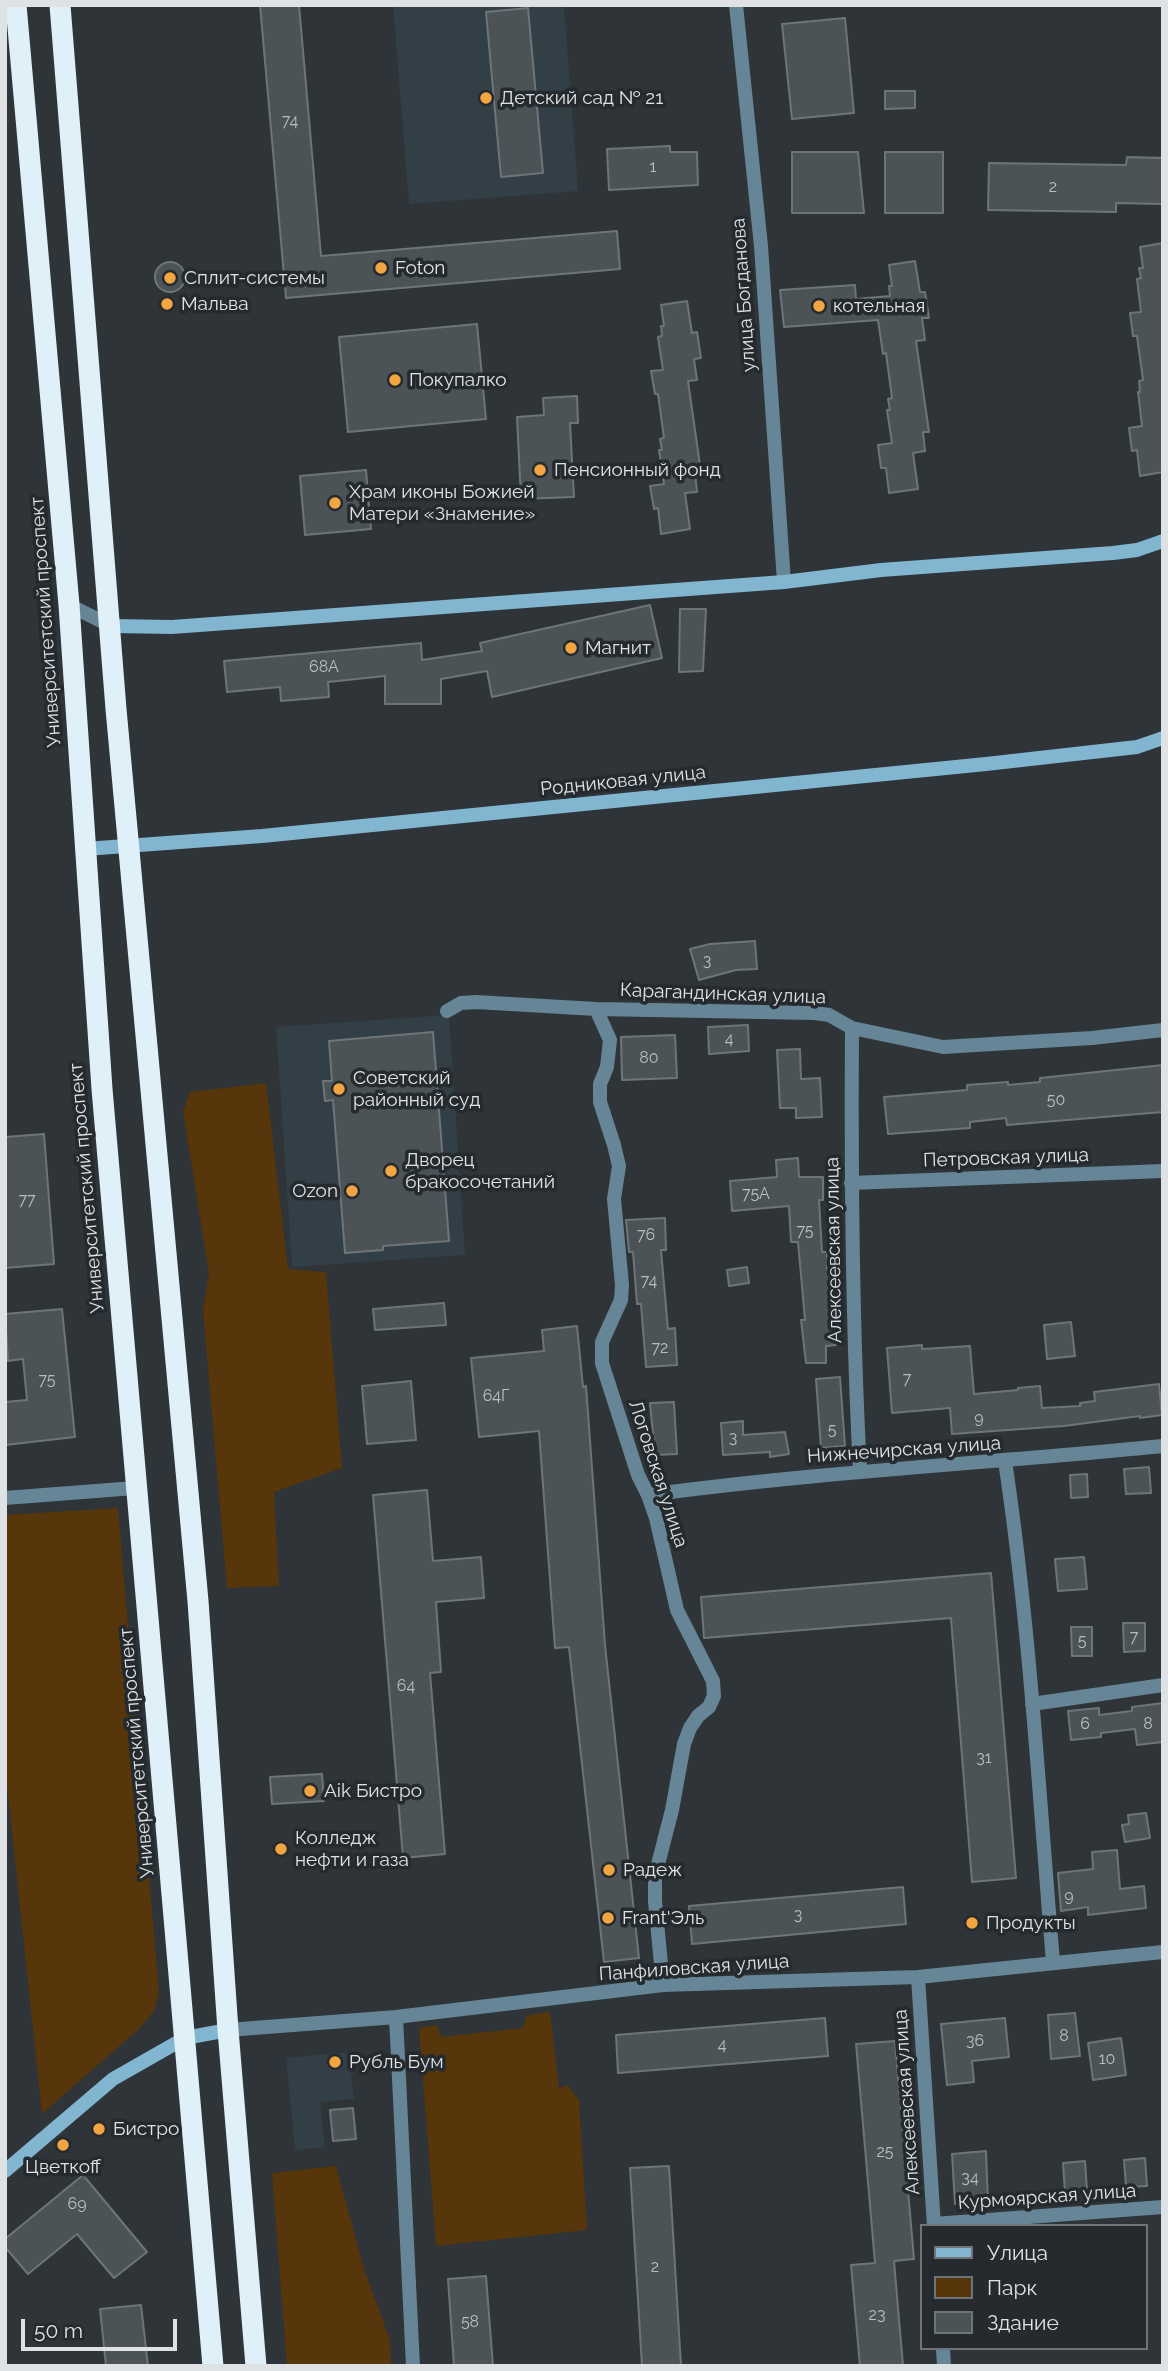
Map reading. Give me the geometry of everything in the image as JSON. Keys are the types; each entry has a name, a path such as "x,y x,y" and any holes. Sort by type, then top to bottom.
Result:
{"highway":[{"name":"Университетский проспект","path":"16,5 69,605 102,1089 135,1488 213,2366"},
{"path":"60,5 129,846 198,1601 228,2030 256,2366"}],"street":[{"name":"улица Богданова","path":"736,5 761,246 784,582"},
{"path":"69,605 111,626 172,627 784,582 881,570 1113,553 1137,550 1163,541"},
{"name":"Родниковая улица","path":"85,849 262,836 986,764 1137,747 1163,738"},
{"name":"Карагандинская улица","path":"447,1011 461,1003 476,1002 596,1009 816,1013 829,1015 852,1028 943,1047 1092,1038 1163,1030"},
{"name":"Логовская улица","path":"596,1009 610,1040 607,1067 600,1084 600,1102 619,1166 614,1199 622,1285 621,1300 602,1342 602,1363 638,1475 656,1518 677,1610 713,1681 714,1696 709,1707 698,1716 684,1744 672,1810 654,1876 663,1985"},
{"name":"Алексеевская улица","path":"852,1028 851,1183 860,1471"},
{"name":"Петровская улица","path":"851,1183 1163,1171"},
{"name":"Нижнечирская улица","path":"648,1495 860,1471 1163,1446"},
{"path":"1005,1461 1032,1704 1053,1962"},
{"path":"5,1499 135,1488"},
{"path":"1032,1704 1163,1685"},
{"name":"Панфиловская улица","path":"228,2030 396,2017 663,1985 918,1976 1163,1952"},
{"name":"Алексеевская улица","path":"918,1976 934,2224"},
{"path":"396,2017 413,2366"},
{"path":"5,2171 113,2079 185,2039 228,2030"},
{"name":"Курмоярская улица","path":"947,2224 1163,2207"}],"shaded area":[{"name":"Детский сад № 21","path":"393,5 564,5 578,191 409,204"},
{"path":"449,1015 465,1255 292,1267 276,1027"},
{"path":"349,2052 354,2099 320,2102 325,2147 295,2150 286,2058"}],"green space":[{"path":"266,1083 288,1269 326,1272 342,1468 274,1492 279,1586 227,1588 203,1310 209,1273 183,1112 190,1092"},
{"path":"118,1508 159,1993 154,2011 140,2028 42,2114 5,1766 5,1515"},
{"path":"550,2012 559,2088 567,2085 579,2100 587,2230 436,2246 419,2028 437,2025 441,2037 523,2028 527,2015"},
{"path":"336,2166 364,2269 390,2340 391,2366 287,2366 272,2173"}],"building":[{"path":"260,5 299,5 321,256 617,231 620,269 286,298"},
{"path":"528,8 543,173 501,177 486,12"},
{"path":"845,18 854,113 792,119 782,24"},
{"path":"885,91 915,91 915,108 885,109"},
{"path":"670,146 670,152 697,152 698,185 609,190 607,149"},
{"path":"792,152 858,152 864,213 792,213"},
{"path":"885,152 943,152 943,213 885,213"},
{"path":"1127,157 1163,158 1163,204 1116,203 1116,212 988,210 989,163 1126,165"},
{"path":"1163,243 1163,472 1140,476 1137,450 1132,451 1129,428 1142,426 1138,392 1139,381 1143,380 1137,336 1133,336 1130,313 1141,312 1137,279 1141,278 1139,268 1143,268 1140,247"},
{"path":"915,261 920,292 925,292 929,318 922,318 925,340 916,341 929,432 923,432 925,451 913,453 918,489 889,493 886,468 881,468 878,445 892,443 887,410 890,410 888,399 892,398 878,320 784,327 780,290 855,285 856,299 890,296 889,286 892,286 889,265"},
{"path":"170,262 181,266 185,277 181,288 170,292 159,288 155,277 159,266"},
{"path":"687,301 692,333 697,332 701,358 694,359 697,380 688,381 701,472 695,473 697,492 685,493 690,529 661,534 658,508 654,509 650,486 664,484 659,450 662,450 660,439 664,438 658,394 655,394 651,371 663,370 658,337 662,336 661,326 664,326 661,305"},
{"path":"477,324 486,419 348,432 339,337"},
{"name":"Пенсионный фонд","path":"577,396 578,423 570,423 574,497 521,499 517,417 544,415 543,398"},
{"name":"Храм иконы Божией Матери «Знамение»","path":"366,470 371,529 305,535 300,476"},
{"path":"650,605 662,658 492,697 487,671 441,679 441,704 385,704 385,676 328,682 329,697 281,701 280,687 227,692 224,661 421,643 422,660 482,651 480,643"},
{"path":"680,609 706,609 703,671 679,672"},
{"path":"755,941 757,969 736,970 699,980 690,949 710,944"},
{"path":"748,1025 749,1051 709,1054 708,1027"},
{"name":"Дворец бракосочетаний","path":"433,1032 449,1241 383,1246 383,1250 345,1253 333,1100 325,1101 323,1081 332,1081 329,1041"},
{"path":"675,1035 677,1078 622,1080 621,1037"},
{"path":"800,1049 801,1079 820,1078 822,1117 796,1118 796,1108 780,1108 777,1050"},
{"path":"1163,1065 1163,1112 1007,1125 1006,1118 970,1122 970,1128 888,1134 884,1097 967,1090 967,1085 1040,1082 1040,1078"},
{"path":"44,1134 54,1264 5,1268 5,1137"},
{"path":"798,1158 799,1177 823,1177 823,1200 819,1200 822,1252 827,1252 827,1270 830,1269 836,1345 826,1346 826,1363 806,1363 801,1320 805,1320 798,1242 791,1242 789,1206 732,1211 730,1181 777,1177 776,1160"},
{"path":"665,1218 666,1250 661,1250 668,1329 675,1328 677,1365 646,1367 641,1304 637,1304 633,1252 629,1252 626,1220"},
{"path":"747,1267 749,1283 729,1286 727,1270"},
{"path":"444,1303 446,1325 375,1330 373,1309"},
{"path":"62,1309 75,1437 5,1445 5,1402 27,1400 23,1359 8,1361 5,1314"},
{"path":"1071,1322 1075,1356 1047,1359 1044,1325"},
{"path":"577,1326 583,1387 586,1386 605,1645 639,1958 604,1962 569,1647 555,1648 539,1431 479,1437 471,1358 544,1351 542,1330"},
{"path":"922,1345 922,1349 970,1346 974,1394 1040,1386 1042,1408 1080,1406 1080,1403 1095,1401 1094,1392 1159,1384 1162,1415 1064,1426 952,1434 950,1408 892,1413 887,1348"},
{"path":"840,1377 845,1446 821,1448 816,1379"},
{"path":"411,1381 416,1440 367,1444 362,1386"},
{"path":"674,1402 677,1454 655,1455 650,1403"},
{"path":"743,1421 743,1435 785,1432 789,1454 770,1457 770,1452 723,1455 721,1423"},
{"path":"1149,1467 1151,1493 1126,1494 1124,1469"},
{"path":"1087,1474 1088,1497 1071,1498 1070,1475"},
{"path":"427,1490 433,1561 481,1557 484,1598 436,1602 441,1672 430,1673 445,1854 403,1858 373,1495"},
{"path":"1084,1557 1087,1589 1058,1591 1055,1559"},
{"path":"991,1573 1016,1878 972,1882 951,1618 704,1638 701,1597"},
{"path":"1123,1623 1145,1623 1145,1651 1124,1652"},
{"path":"1071,1627 1092,1627 1092,1656 1072,1656"},
{"path":"1163,1703 1163,1742 1137,1745 1135,1729 1101,1733 1101,1737 1071,1740 1068,1711 1099,1708 1099,1715 1132,1711 1132,1707"},
{"path":"322,1774 324,1801 272,1804 270,1777"},
{"path":"1146,1813 1150,1838 1125,1842 1122,1825 1129,1824 1128,1815"},
{"path":"1117,1850 1120,1889 1144,1886 1146,1908 1088,1915 1088,1907 1061,1911 1058,1873 1093,1869 1092,1852"},
{"path":"903,1887 906,1924 692,1944 689,1906"},
{"path":"1075,2013 1080,2056 1051,2059 1048,2015"},
{"path":"825,2018 828,2056 618,2073 616,2035"},
{"path":"1005,2018 1009,2057 972,2061 974,2082 947,2085 941,2024"},
{"path":"1121,2038 1126,2075 1093,2080 1088,2043"},
{"path":"895,2041 914,2259 894,2261 903,2366 860,2366 851,2265 875,2263 856,2044"},
{"path":"353,2108 356,2139 333,2141 330,2110"},
{"path":"986,2151 988,2203 955,2204 952,2154"},
{"path":"1145,2158 1147,2186 1126,2187 1124,2160"},
{"path":"1085,2161 1087,2191 1065,2193 1063,2163"},
{"path":"669,2166 681,2366 642,2366 630,2168"},
{"path":"83,2175 147,2252 114,2278 77,2234 28,2274 5,2247 5,2239"},
{"path":"486,2276 493,2366 454,2366 448,2279"},
{"path":"141,2305 148,2366 106,2366 100,2309"}],"place":[{"name":"Детский сад № 21","path":"486,98"},
{"name":"Foton","path":"381,268"},
{"name":"Сплит-системы","path":"170,278"},
{"name":"Мальва","path":"167,304"},
{"name":"котельная","path":"819,306"},
{"name":"Покупалко","path":"395,380"},
{"name":"Пенсионный фонд","path":"540,470"},
{"name":"Храм иконы Божией Матери «Знамение»","path":"335,503"},
{"name":"Магнит","path":"571,648"},
{"name":"Советский районный суд","path":"339,1089"},
{"name":"Дворец бракосочетаний","path":"391,1171"},
{"name":"Ozon","path":"352,1191"},
{"name":"Aik Бистро","path":"310,1791"},
{"name":"Колледж нефти и газа","path":"281,1849"},
{"name":"Радеж","path":"609,1870"},
{"name":"Frant'Эль","path":"608,1918"},
{"name":"Продукты","path":"972,1923"},
{"name":"Рубль Бум","path":"335,2062"},
{"name":"Бистро","path":"99,2129"},
{"name":"Цветкоff","path":"63,2145"}]}
